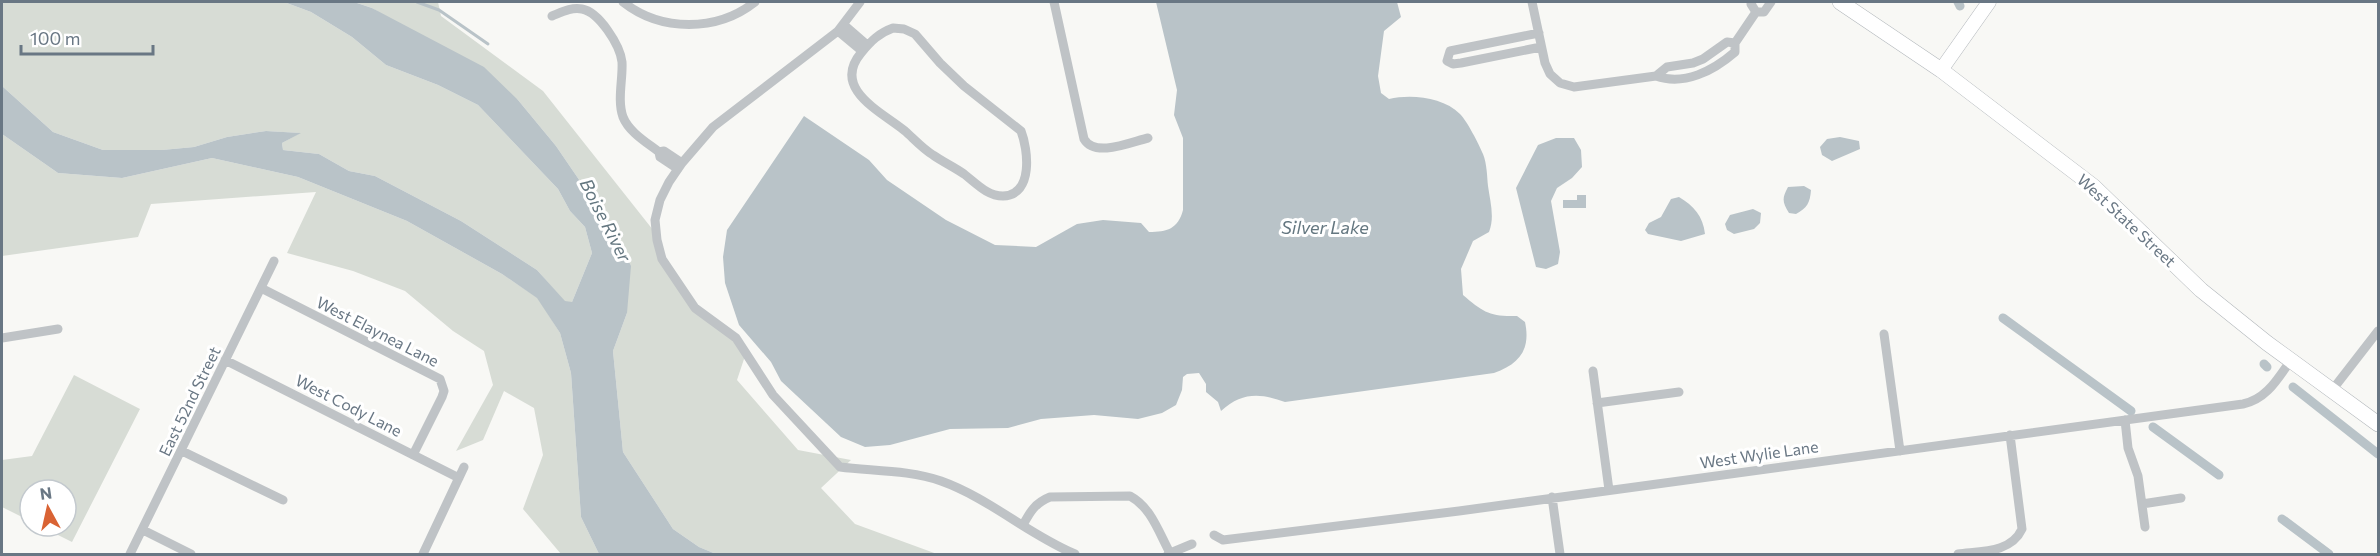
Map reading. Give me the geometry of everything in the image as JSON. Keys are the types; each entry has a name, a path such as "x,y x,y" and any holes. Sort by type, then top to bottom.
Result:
{"main road":[{"name":"West State Street","path":"1840,2 1941,70 2093,186 2201,290 2379,424"}],"street":[{"path":"623,2 657,20 690,25 721,20 742,11 755,2"},
{"path":"860,2 841,28 713,127 680,166 660,200 656,220 657,240 662,259 695,308 736,338 772,395 840,467 920,476 940,481 960,489 1076,555"},
{"path":"1054,2 1087,144 1100,148 1148,138"},
{"path":"1532,2 1541,47 1550,74 1560,83 1574,87 1656,76 1668,81 1695,77 1735,52 1735,43 1756,12"},
{"path":"1752,2 1756,12"},
{"path":"1756,12 1764,12 1771,2"},
{"path":"1941,70 1989,2"},
{"path":"552,16 572,8 585,9 604,26 614,39 621,58 622,115 635,133 659,152 664,151 680,166"},
{"path":"841,28 865,48"},
{"path":"893,28 904,29 915,34 964,86 1021,131 1025,142 1026,160 1024,181 1018,189 1006,196 994,195 931,154 894,122 863,100 852,78 852,68 865,48 880,33 893,28"},
{"path":"1539,33 1450,51 1447,61 1453,64 1461,63 1541,47"},
{"path":"1656,76 1667,67 1693,63 1726,42 1735,43"},
{"name":"East 52nd Street","path":"130,555 274,261"},
{"name":"West Elaynea Lane","path":"261,288 440,379 443,385 442,397 413,455"},
{"path":"2,338 58,329"},
{"path":"2333,389 2379,331"},
{"path":"1884,334 1900,450"},
{"name":"West Cody Lane","path":"225,360 459,478"},
{"name":"West Wylie Lane","path":"1214,534 1223,540 1609,490 2256,401 2268,392 2291,360"},
{"path":"1593,371 1609,490"},
{"path":"1597,403 1679,392"},
{"path":"2125,420 2128,448 2138,476 2145,527"},
{"path":"1958,555 1998,549 2009,545 2018,538 2022,529 2010,435"},
{"path":"182,452 283,500"},
{"path":"423,555 464,467"},
{"path":"1023,525 1033,508 1040,501 1050,497 1130,496 1146,508 1169,554 1192,544"},
{"path":"1552,497 1560,555"},
{"path":"2142,504 2181,498"},
{"path":"142,530 191,555"}],"shaded area":[{"path":"2,2 284,2 311,12 352,37 386,65 438,85 478,105 558,189 570,211 585,227 592,253 572,302 565,302 537,270 461,221 375,176 349,171 319,154 283,150 282,143 300,133 266,131 227,137 194,147 162,150 103,150 53,132 2,86"},
{"path":"354,2 438,2 441,16 543,91 657,235 662,259 695,308 724,328 746,353 737,380 798,450 851,460 821,488 855,524 937,554 716,554 699,547 673,529 623,452 613,351 627,313 612,228 556,146 518,100 372,8"},
{"path":"2,134 58,173 122,178 212,158 298,177 407,221 502,274 538,298 560,333 571,373 581,517 599,554 561,554 523,509 543,455 534,408 504,391 483,440 456,451 493,385 484,351 453,331 405,291 353,271 287,253 316,192 151,204 138,237 2,256"},
{"path":"74,375 140,409 78,530 78,478 18,478 18,515 2,507 2,460 32,456"}],"water":[{"name":"Boise River","path":"284,2 354,2 372,8 484,67 518,100 556,146 612,228 631,266 627,313 613,351 623,452 673,529 699,547 716,554 599,554 581,517 571,373 560,333 537,298 502,274 407,221 298,177 212,158 122,178 58,173 2,134 2,86 53,132 103,150 162,150 194,147 227,137 266,131 301,133 282,143 283,150 319,154 349,171 375,176 461,221 537,270 565,301 572,302 592,253 585,227 570,211 558,189 478,105 438,85 386,65 352,37 311,12"},
{"name":"Silver Lake","path":"1156,2 1397,2 1401,17 1384,31 1378,76 1381,93 1389,99 1417,97 1445,104 1460,114 1476,139 1485,162 1492,221 1489,232 1473,241 1461,269 1463,295 1487,312 1500,316 1517,316 1525,322 1526,341 1521,355 1510,365 1494,373 1285,402 1259,396 1244,397 1221,411 1218,402 1206,392 1206,384 1199,373 1187,374 1183,377 1182,390 1176,405 1162,413 1138,419 1094,415 1041,419 1008,428 950,429 890,445 865,447 841,437 781,381 771,362 739,325 725,283 723,257 727,230 804,116 869,160 887,180 946,220 995,245 1036,247 1077,224 1103,220 1141,223 1149,232 1166,230 1175,225 1183,210 1183,138 1174,115 1177,90"},
{"path":"1840,137 1859,141 1860,149 1832,161 1822,155 1820,147 1827,139"},
{"path":"1556,138 1574,138 1581,150 1582,167 1572,178 1557,188 1551,201 1560,252 1558,264 1546,269 1536,267 1516,188 1538,145"},
{"path":"1804,186 1811,190 1807,205 1796,214 1789,213 1784,200 1788,187"},
{"path":"1577,195 1586,195 1586,208 1563,208 1563,200 1577,200"},
{"path":"1679,197 1697,212 1705,234 1681,241 1648,234 1645,230 1649,223 1661,217 1671,199"},
{"path":"1753,209 1761,213 1760,223 1754,229 1734,234 1727,230 1725,224 1730,215"}],"waterway":[{"path":"417,2 439,10 488,44"},
{"path":"1958,2 1960,6"},
{"path":"2003,318 2131,411"},
{"path":"2264,364 2267,367"},
{"path":"2293,387 2378,454"},
{"path":"2153,427 2219,475"},
{"path":"2282,519 2329,554"}]}
